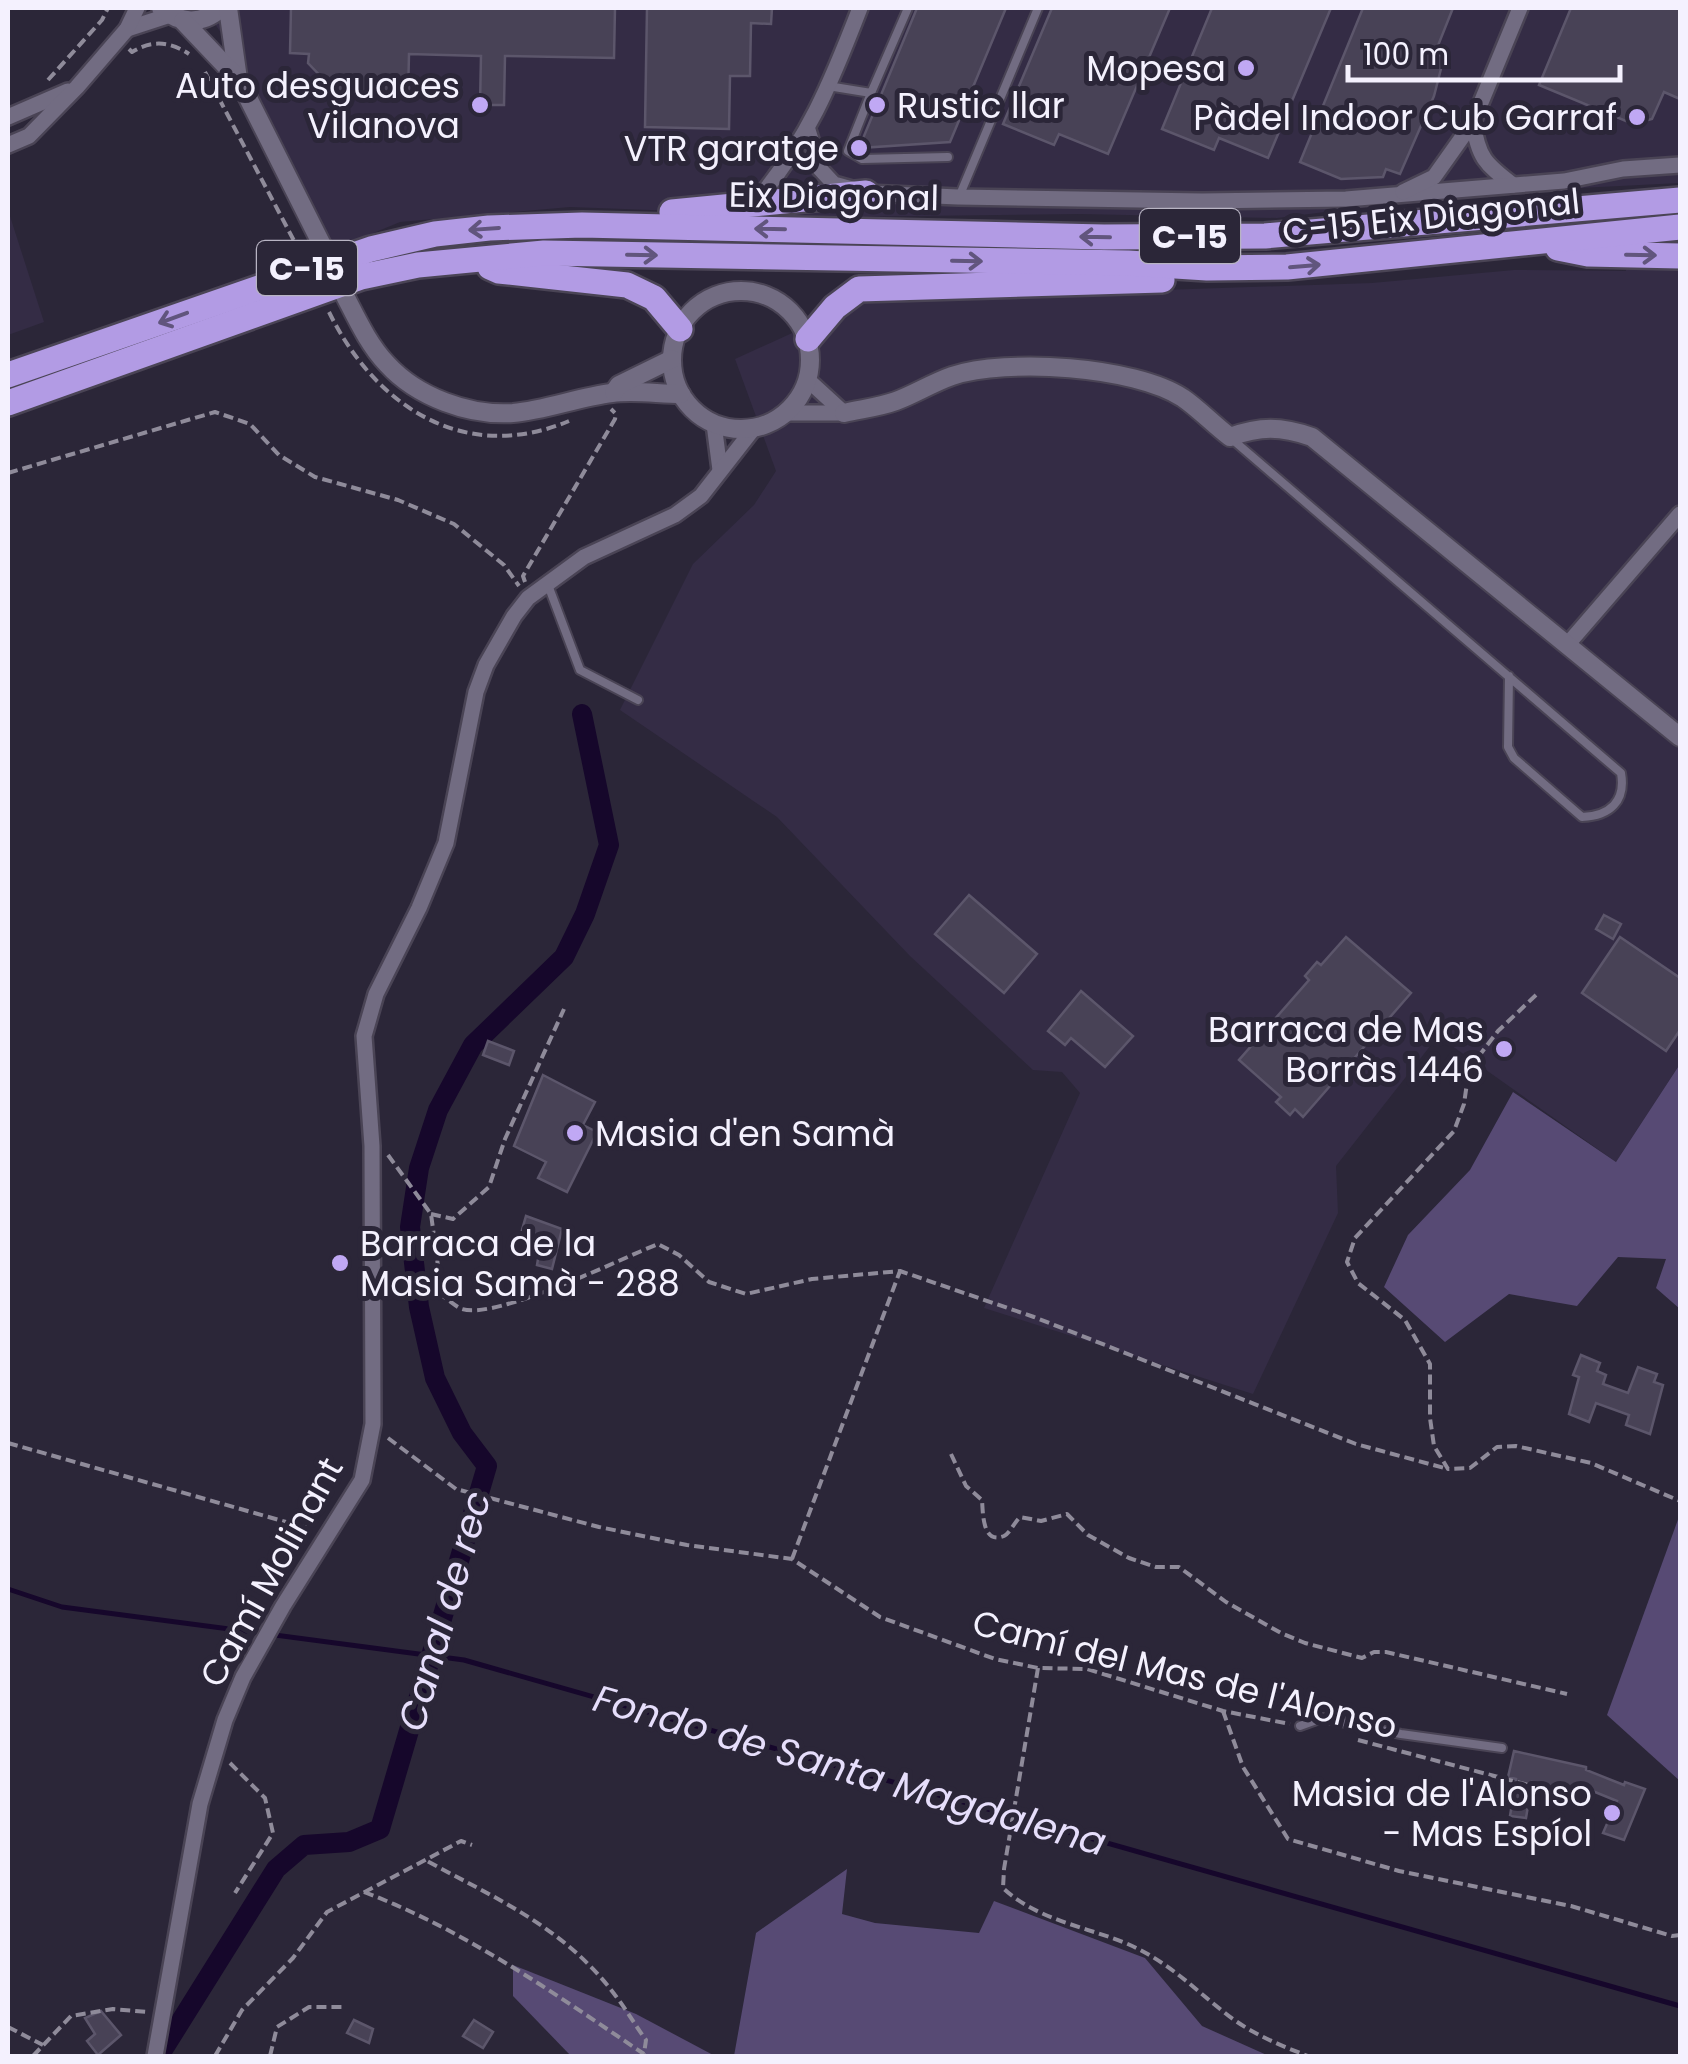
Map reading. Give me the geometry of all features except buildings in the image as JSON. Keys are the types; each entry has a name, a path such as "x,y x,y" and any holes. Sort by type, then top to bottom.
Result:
{"highway":[{"path":"644,227 664,212 866,193"},
{"name":"Eix Diagonal","path":"8,375 304,269 435,234 489,228 1265,236 1680,200"},
{"name":"C-15 Eix Diagonal","path":"1128,264 1287,267 1680,227"},
{"path":"1534,244 1588,254 1680,256"},
{"name":"Eix Diagonal","path":"472,259 544,253 1128,264"},
{"path":"472,259 498,271 627,284 654,298 680,329"},
{"name":"C-15","path":"8,403 361,277 472,259"},
{"name":"C-15","path":"808,339 835,307 859,289 1190,279 1208,268"}],"street":[{"path":"8,145 29,136 77,87 126,29 138,8"},
{"path":"126,29 171,14 210,16 224,8 238,80 326,254"},
{"path":"754,204 787,164 808,130 860,8"},
{"path":"1395,196 1434,177 1473,122 1520,8"},
{"path":"171,14 238,80"},
{"path":"8,117 77,87"},
{"path":"1473,122 1477,146 1486,165 1513,185"},
{"path":"808,130 820,169 834,184 866,193 958,198 1202,201 1395,196 1564,182 1624,169 1680,165"},
{"path":"748,291 785,306 808,339 808,380 799,398 786,413 754,428 714,424 695,412 674,378 672,360 680,329 692,312 727,292 748,291"},
{"path":"343,292 369,341 388,365 410,385 454,406 514,413 681,394"},
{"path":"609,400 620,385 672,360"},
{"path":"786,413 844,413 894,402 952,376 1006,365 1040,364 1163,388 1182,398 1230,437 1257,427 1290,429 1312,437 1680,737"},
{"path":"808,380 844,413"},
{"path":"714,424 720,470"},
{"name":"Camí Molinant","path":"155,2056 200,1804 224,1720 283,1606 362,1480 373,1424 371,1132 364,1036 367,1017 446,843 476,692 486,665 528,598 584,557 675,515 700,496 754,428"},
{"path":"1567,645 1680,514"}],"lane":[{"path":"908,8 848,152 862,159 948,157"},
{"path":"958,198 1038,8"},
{"path":"828,86 872,93"},
{"path":"1230,437 1509,676 1620,773 1624,789 1617,802 1598,816 1582,817 1514,758 1508,747 1509,676"},
{"path":"548,585 580,670 638,700"},
{"path":"1300,1726 1322,1718 1502,1748"}],"path":[{"path":"46,82 102,20 108,8"},
{"path":"132,52 162,42 192,56"},
{"path":"202,69 306,263"},
{"path":"528,598 524,576 615,418 609,400"},
{"path":"8,472 215,412 250,424 279,455 315,477 398,500 454,524 504,565 528,598"},
{"path":"1448,1468 1434,1446 1430,1364 1405,1320 1358,1283 1348,1262 1355,1238 1454,1131 1464,1104 1469,1069 1498,1031 1536,994"},
{"path":"431,1214 453,1219 490,1186 506,1139 564,1009"},
{"path":"371,1132 431,1214 442,1296 462,1309 490,1309 658,1244 680,1255 709,1282 746,1294 812,1279 900,1271 1034,1317 1356,1444 1448,1468 1470,1468 1497,1447 1516,1446 1590,1463 1680,1501"},
{"path":"792,1560 900,1271"},
{"name":"Camí del Mas de l'Alonso","path":"373,1424 456,1489 686,1545 792,1560 880,1618 996,1659 1038,1668 1087,1669 1223,1711 1300,1726"},
{"path":"8,1443 328,1534"},
{"path":"951,1454 966,1486 982,1500 985,1529 991,1535 1008,1534 1020,1518 1041,1521 1067,1514 1088,1535 1128,1558 1156,1567 1179,1568 1226,1602 1304,1643 1362,1658 1386,1652 1567,1694"},
{"path":"1038,1668 1004,1888 1022,1906 1127,1944 1179,1972 1227,2015 1267,2040 1308,2056"},
{"path":"1223,1711 1243,1767 1288,1839 1399,1871 1571,1906 1672,1936 1680,1935"},
{"name":"Camí del Mas de l'Alonso","path":"1356,1740 1551,1791"},
{"path":"216,1750 265,1798 273,1833 235,1893"},
{"path":"215,2056 242,2010 292,1958 328,1912 460,1841 472,1844"},
{"path":"364,1892 405,1907 500,1960 644,2054 646,2040 615,1994 569,1947 513,1904 427,1861"},
{"path":"270,2056 277,2027 309,2007 342,2007"},
{"path":"32,2056 71,2016 113,2009 162,2014"},
{"path":"8,2027 43,2045"}],"shaded area":[{"path":"204,8 1680,8 1680,183 1478,193 1277,218 1080,214 840,217 570,207 400,222 330,251 247,71"},
{"path":"8,210 44,322 8,335"},
{"path":"1680,239 1680,1064 1616,1162 1438,1036 1336,1166 1338,1213 1253,1394 984,1308 1080,1093 1062,1072 1033,1070 910,956 777,817 620,710 693,564 754,505 776,471 735,359 865,300 1372,283 1514,270 1626,271 1626,243"},
{"path":"1680,1064 1680,1309 1656,1288 1666,1259 1618,1257 1577,1306 1509,1294 1445,1342 1384,1287 1408,1235 1470,1170 1513,1092 1616,1162"},
{"path":"1680,1514 1680,1781 1607,1715"},
{"path":"847,1869 842,1914 875,1923 979,1933 994,1901 1145,1958 1202,2026 1269,2056 734,2056 756,1933"},
{"path":"513,1965 636,2014 715,2056 571,2056 513,1996"}],"waterway":[{"name":"Canal de rec","path":"159,2056 276,1869 304,1845 349,1842 380,1829 487,1466 462,1433 435,1378 419,1307 410,1227 419,1168 438,1110 473,1045 564,957 585,914 609,845 582,714"},
{"name":"Fondo de Santa Magdalena","path":"8,1589 62,1607 464,1660 1680,2006"}],"place":[{"name":"Mopesa","path":"1246,68"},
{"name":"Auto desguaces Vilanova","path":"480,105"},
{"name":"Rustic llar","path":"877,105"},
{"name":"Pàdel Indoor Cub Garraf","path":"1637,117"},
{"name":"VTR garatge","path":"859,148"},
{"name":"Barraca de Mas Borràs 1446","path":"1504,1049"},
{"name":"Masia d'en Samà","path":"575,1133"},
{"name":"Barraca de la Masia Samà - 288","path":"340,1263"},
{"name":"Masia de l'Alonso - Mas Espíol","path":"1612,1813"}]}
